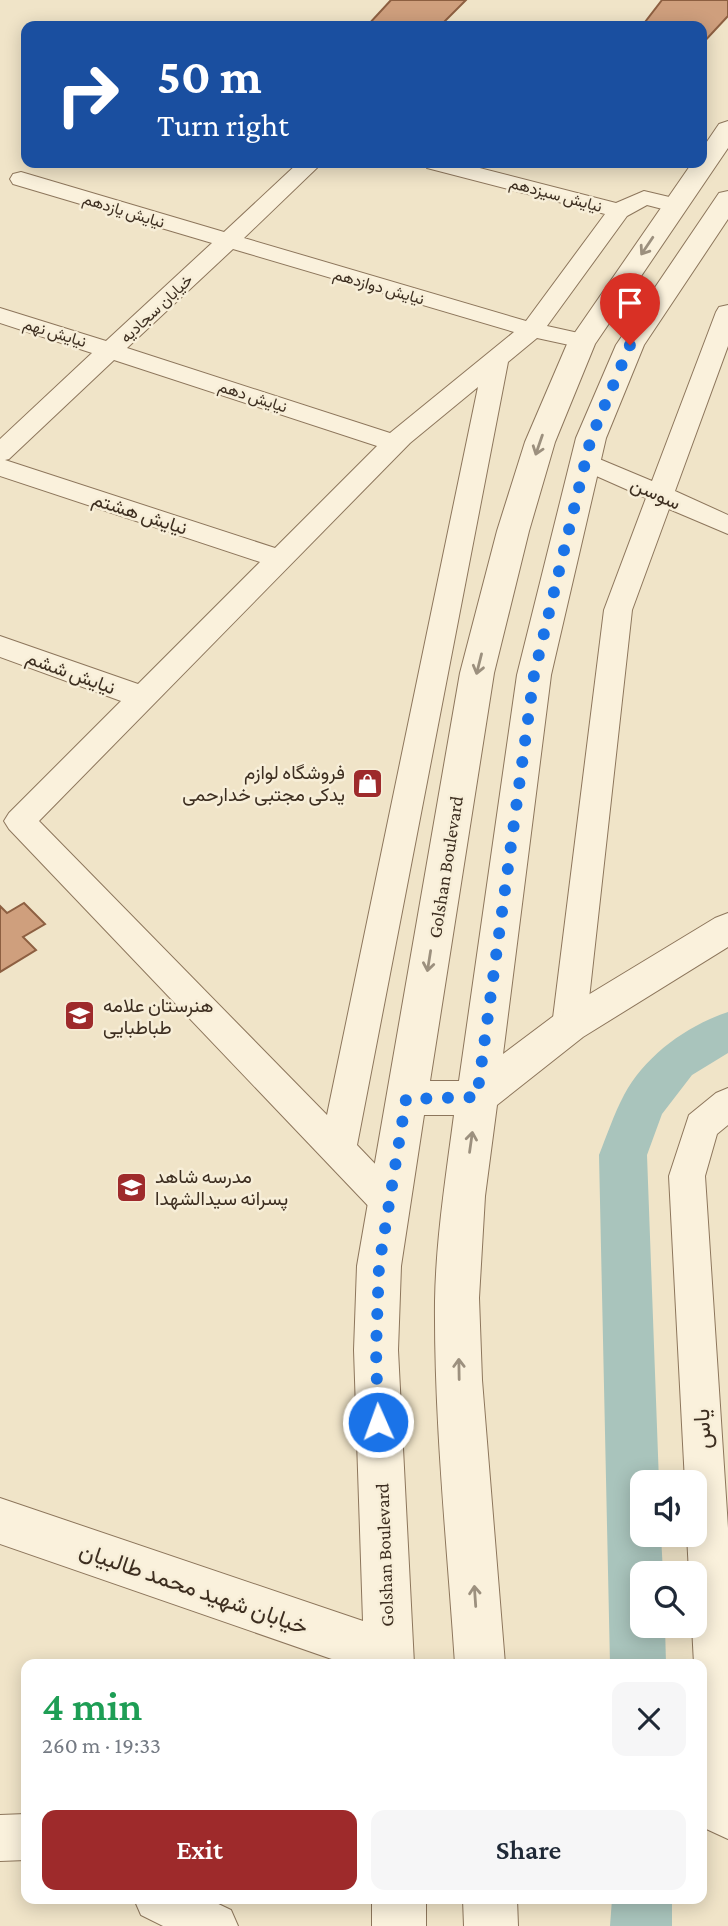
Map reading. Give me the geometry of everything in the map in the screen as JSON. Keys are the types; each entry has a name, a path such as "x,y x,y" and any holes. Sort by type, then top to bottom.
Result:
{"street":[{"name":"Golshan Boulevard","path":"707,159 728,130"},
{"name":"خیابان سجادیه","path":"0,453 306,168"},
{"name":"نیایش سیزدهم","path":"454,168 619,211 644,198 674,205"},
{"name":"Golshan Boulevard","path":"389,1659 376,1350 379,1266 477,673 513,531 540,442 583,341 701,168"},
{"name":"نیایش یازدهم","path":"21,179 227,242"},
{"path":"480,1659 459,1380 457,1298 464,1196 534,675 591,438 630,345 728,199"},
{"path":"388,1202 20,821 395,443 532,330 619,211"},
{"name":"نیایش دوازدهم","path":"227,242 532,330 583,341"},
{"path":"569,1026 618,610 660,495 722,349 728,312"},
{"name":"نیایش نهم","path":"0,315 111,350"},
{"name":"نیایش دهم","path":"111,350 395,443"},
{"path":"338,1149 496,359"},
{"name":"سوسن","path":"585,461 728,524"},
{"name":"نیایش هشتم","path":"0,467 280,559"},
{"name":"نیایش ششم","path":"0,646 142,697"},
{"path":"406,1099 477,1097 569,1026 728,928"},
{"name":"یاس","path":"718,1807 687,1176 702,1126 728,1103"},
{"name":"خیابان شهید محمد طالبیان","path":"0,1521 389,1659"},
{"path":"0,1838 21,1837"},
{"path":"168,1904 215,1926"},
{"path":"399,1926 400,1904"},
{"path":"490,1904 491,1926"}],"building":[{"path":"391,0 466,0 445,21 372,21"},
{"path":"662,0 728,0 728,16 707,39 707,21 646,21"},
{"path":"24,903 45,924 23,937 36,950 0,972 0,906 7,913"}],"waterway":[{"path":"638,1659 623,1155 642,1105 676,1062 728,1030"},
{"path":"641,1926 642,1904"}],"place":[{"name":"فروشگاه لوازم یدکی مجتبی خدارحمی","path":"368,783"},
{"name":"هنرستان علامه طباطبایی","path":"80,1016"},
{"name":"مدرسه شاهد پسرانه سیدالشهدا","path":"132,1187"}],"route":[{"path":"378,1422 376,1350 379,1266 406,1099 477,1097 534,675 591,438 630,345"}]}
